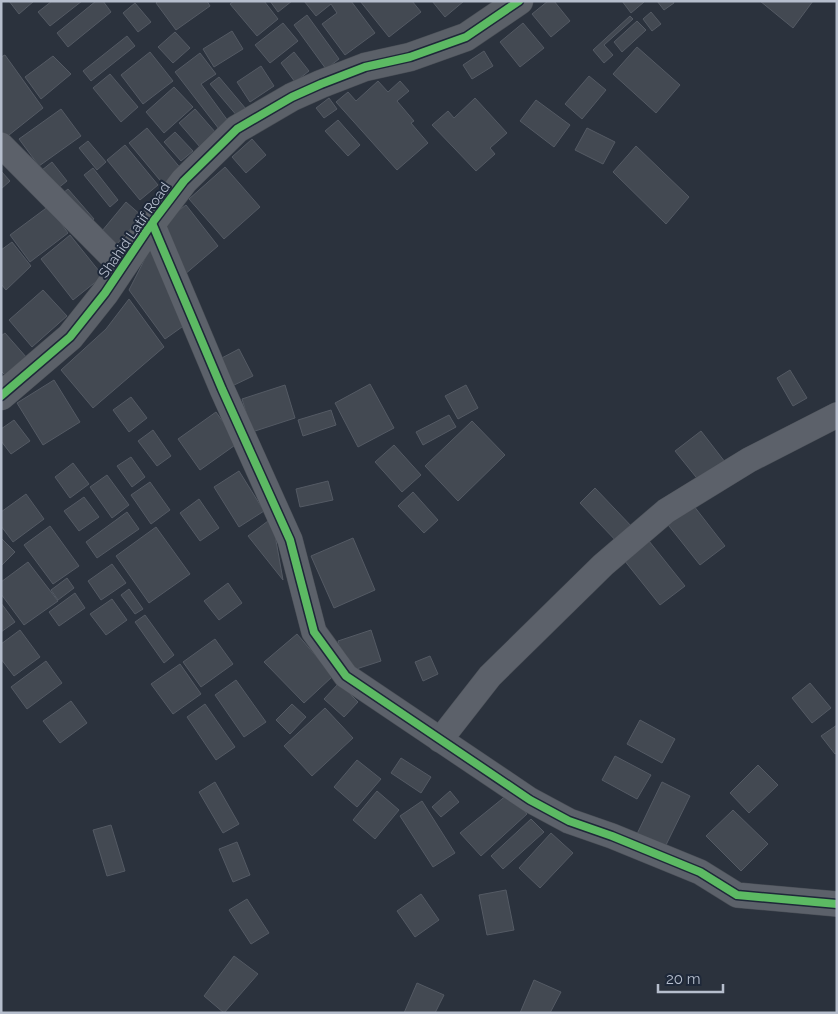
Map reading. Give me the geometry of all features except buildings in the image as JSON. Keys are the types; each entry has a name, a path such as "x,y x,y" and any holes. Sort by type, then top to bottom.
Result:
{"street":[{"name":"Shahid Latif Road","path":"1,396 70,337 105,293 152,223 184,182 237,129 292,97 321,84 366,67 410,57 466,37 519,1"},
{"path":"1,145 122,267"},
{"path":"152,223 222,389 290,540 314,632 346,676 462,756 538,804 569,820 700,872 737,895 837,904"},
{"path":"440,740 490,676 603,566 666,511 749,460 837,415"}],"cycle path":[{"path":"1,396 70,337 105,293 152,223 184,181 237,129 292,97 321,84 365,67 410,57 466,37 519,1"},
{"path":"152,223 222,389 290,540 314,632 346,676 530,800 569,821 612,836 700,872 737,895 837,904"}]}
